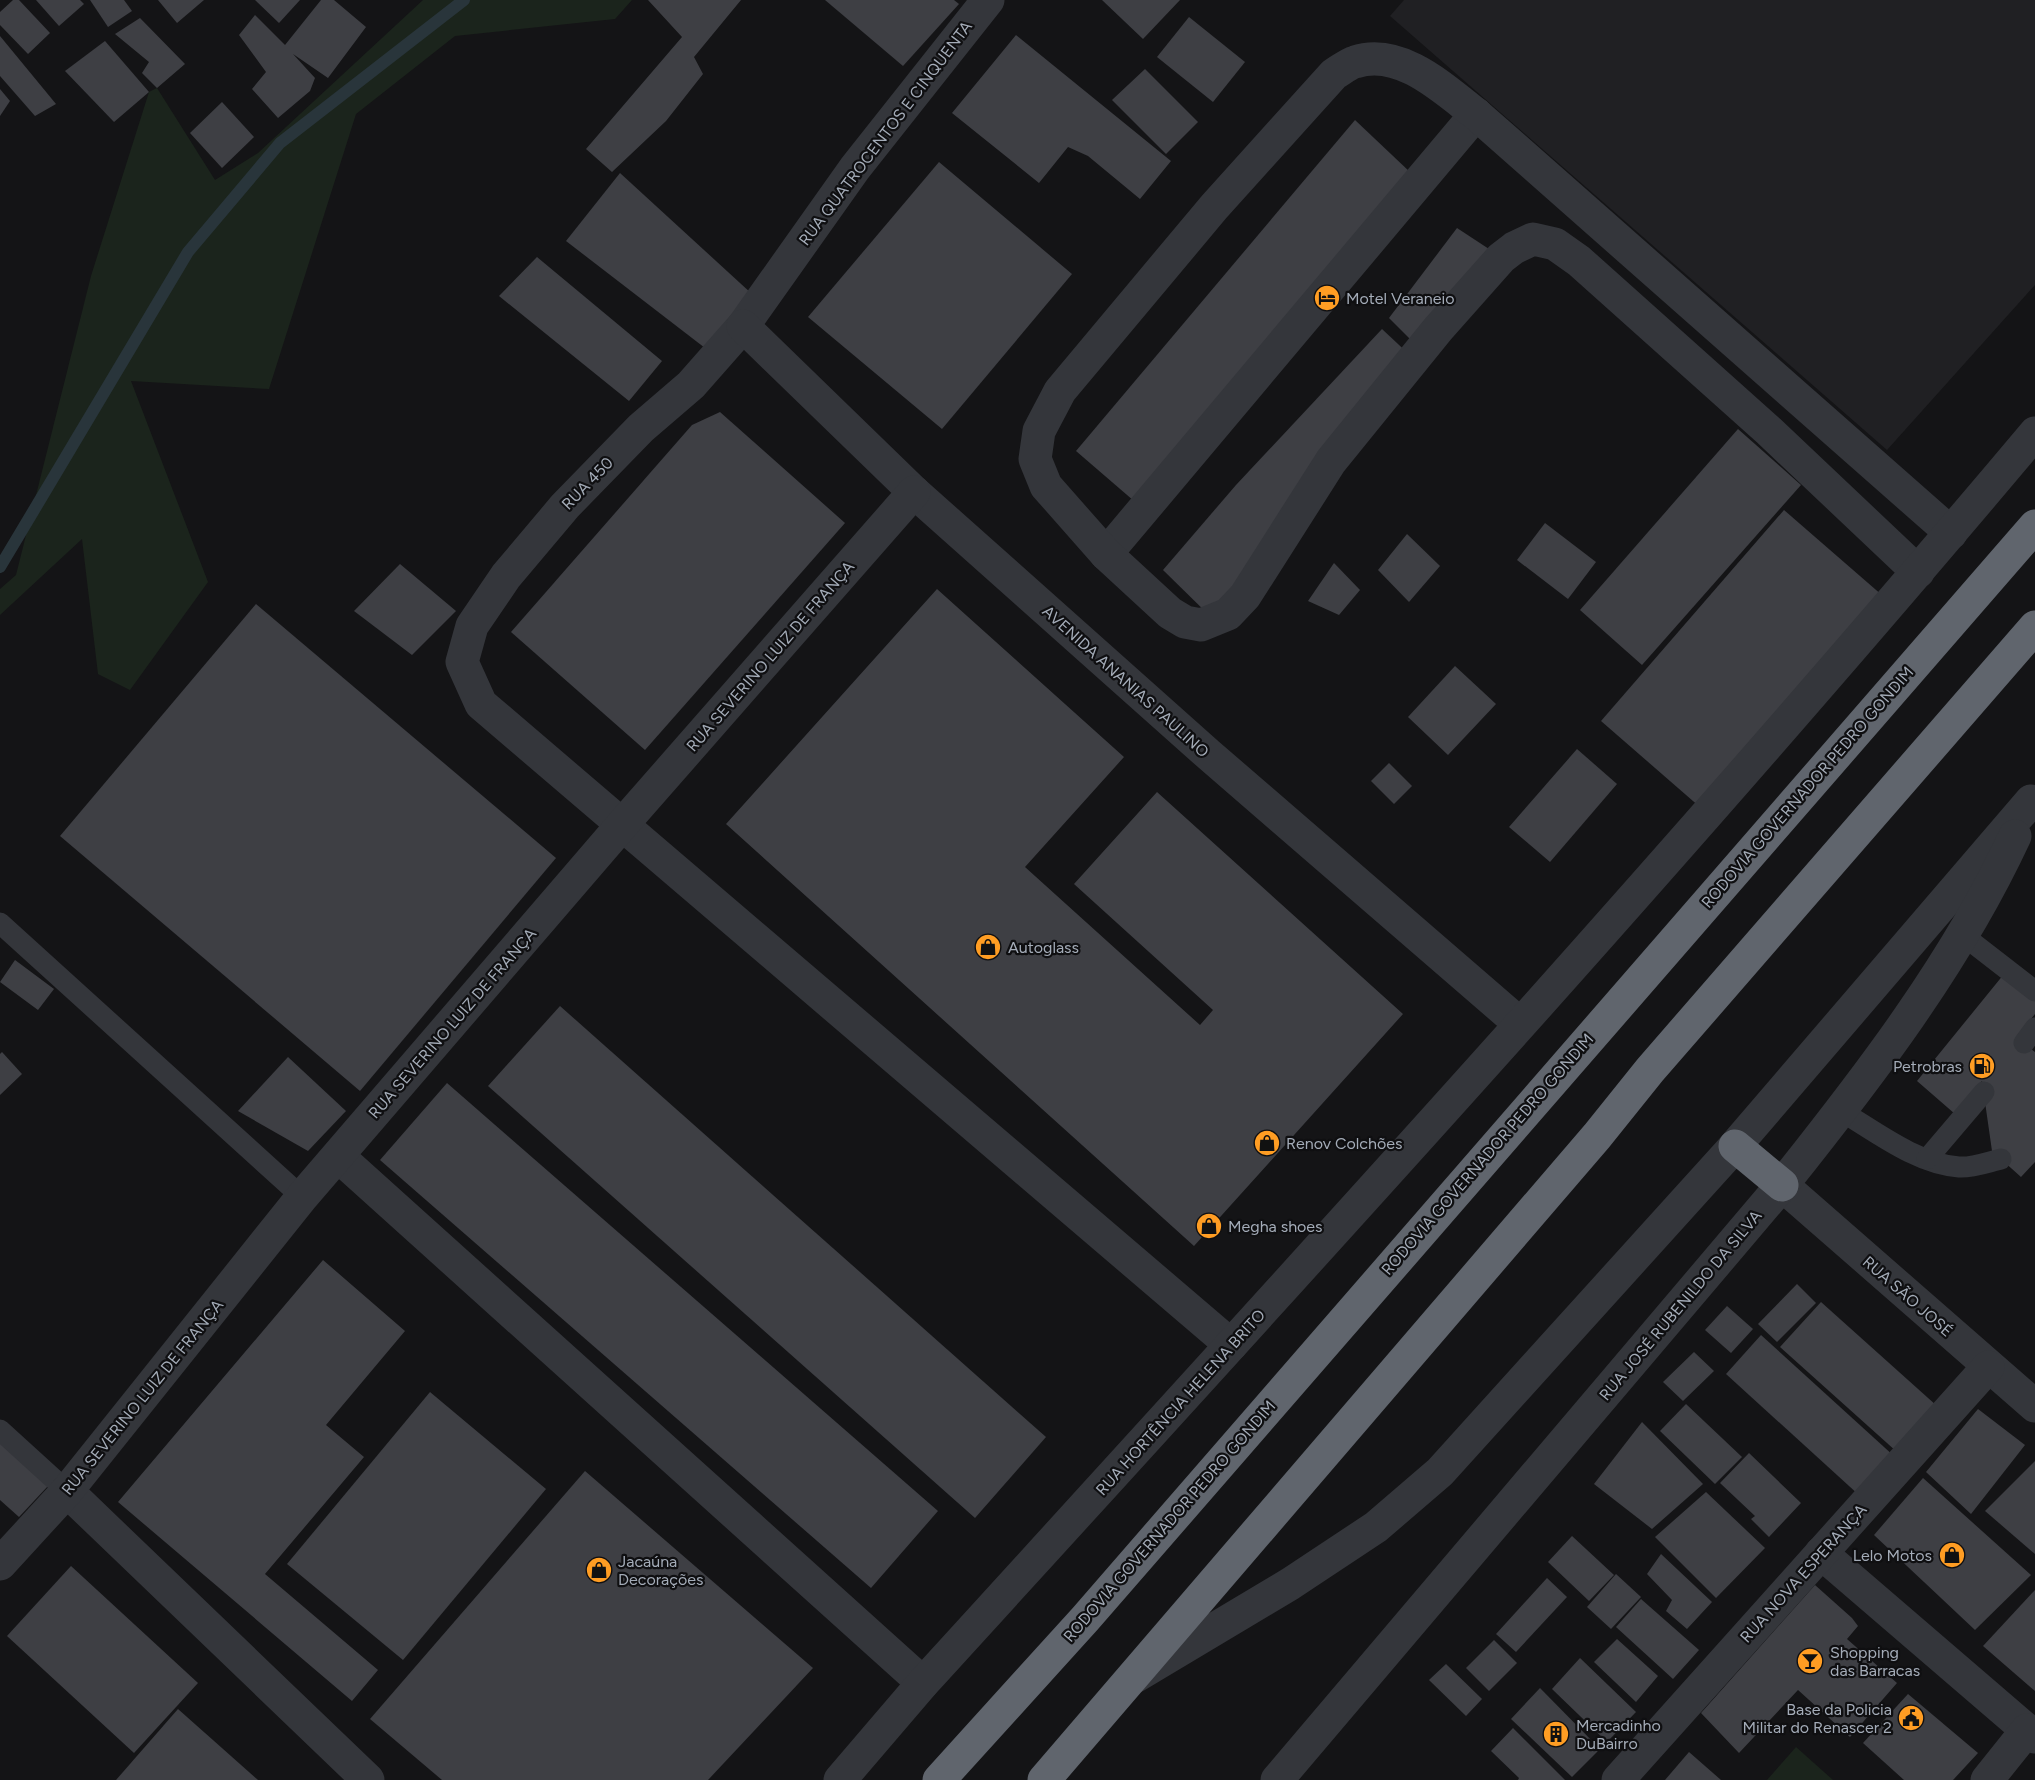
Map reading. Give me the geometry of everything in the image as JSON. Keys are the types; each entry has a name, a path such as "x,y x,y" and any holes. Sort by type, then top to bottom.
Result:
{"highway":[{"name":"RODOVIA GOVERNADOR PEDRO GONDIM","path":"939,1780 1085,1618 2035,526"},
{"path":"1044,1780 1589,1145 1650,1070 2035,627"},
{"path":"1735,1146 1782,1185"}],"street":[{"name":"RUA QUATROCENTOS E CINQUENTA","path":"743,326 855,168 988,0"},
{"path":"1918,572 1768,431 1579,261 1555,244 1533,239 1514,248 1501,258 1414,359 1331,461 1245,596 1228,614 1201,625 1185,622 1170,613 1106,554 1046,486 1035,459 1039,431 1060,391 1200,225 1334,74 1354,62 1373,59 1398,63 1430,79 1476,114 1951,533"},
{"path":"1106,554 1476,114"},
{"name":"AVENIDA ANANIAS PAULINO","path":"743,326 914,492 1217,762 1519,1023"},
{"name":"RUA 450","path":"622,825 481,704 462,662 472,626 506,576 565,506 640,428 691,385 743,326"},
{"name":"RUA HORTÊNCIA HELENA BRITO","path":"840,1780 923,1683 1231,1346 1641,890 1918,572 2035,433"},
{"name":"RUA SEVERINO LUIZ DE FRANÇA","path":"0,1564 67,1491 302,1197 622,825 914,492"},
{"path":"1135,1674 1290,1584 1376,1527 1440,1472 1735,1146 2033,799"},
{"name":"RUA JOSÉ RUBENILDO DA SILVA","path":"1277,1780 1782,1185 1841,1111 1964,936 1992,885 2033,799"},
{"path":"622,825 1231,1346"},
{"path":"338,1156 923,1683"},
{"name":"RUA SÃO JOSÉ","path":"1782,1185 2035,1406"},
{"name":"RUA NOVA ESPERANÇA","path":"1618,1780 1989,1367"},
{"path":"67,1491 368,1780"},
{"path":"1821,1553 2031,1733 1987,1780"}],"lane":[{"path":"0,923 302,1197"},
{"path":"1964,936 2035,991"},
{"path":"1927,1159 1984,1092"},
{"path":"1841,1111 1898,1145 1927,1159 1960,1168 2001,1159"},
{"path":"0,1430 67,1491"}],"shaded area":[{"path":"423,0 632,0 615,19 455,36 356,114 269,389 131,381 208,582 130,690 98,674 82,539 0,615 0,589 16,575 91,276 149,92 157,88 215,180 258,153"},
{"path":"1404,0 2035,0 2035,285 1887,450 1390,16"},
{"path":"1796,1747 1833,1780 1767,1780"}],"building":[{"path":"13,0 19,0 50,33 28,54 0,25 0,12"},
{"path":"36,0 80,0 84,4 59,26"},
{"path":"90,0 124,0 132,11 108,27"},
{"path":"158,0 204,0 177,23"},
{"path":"255,0 300,0 279,23"},
{"path":"321,0 334,0 366,27 328,78 293,54 315,78 310,91 278,118 252,89 266,72 239,35 255,15 285,45"},
{"path":"648,0 741,0 694,57 703,74 666,121 612,172 586,149 682,37"},
{"path":"825,0 954,0 959,4 903,66"},
{"path":"1102,0 1180,0 1143,39"},
{"path":"1189,17 1245,62 1213,102 1157,57"},
{"path":"140,18 185,64 157,88 142,73 149,62 115,34"},
{"path":"1016,35 1171,161 1140,199 1088,156 1068,147 1039,183 952,113"},
{"path":"0,36 56,104 35,116 0,76"},
{"path":"105,41 149,92 114,122 65,71"},
{"path":"1145,69 1198,122 1166,154 1112,100"},
{"path":"0,89 10,101 0,116"},
{"path":"222,102 254,137 222,168 190,133"},
{"path":"1355,120 1411,173 1134,501 1076,451"},
{"path":"939,162 1072,274 942,429 808,317"},
{"path":"620,173 752,294 705,348 566,241"},
{"path":"1457,228 1489,249 1416,345 1389,318"},
{"path":"537,257 662,361 629,401 499,296"},
{"path":"1382,329 1414,359 1215,621 1163,570 1236,485"},
{"path":"720,412 845,523 645,750 511,632 692,425"},
{"path":"1738,429 1801,485 1642,665 1580,610"},
{"path":"1784,510 1883,596 1701,808 1601,721"},
{"path":"1545,523 1596,562 1568,599 1517,560"},
{"path":"1407,534 1440,566 1409,602 1378,570"},
{"path":"1334,563 1360,590 1339,615 1308,601"},
{"path":"400,564 456,611 412,655 354,611"},
{"name":"Autoglass","path":"937,589 1124,757 1025,867 1200,1025 1213,1010 1074,884 1157,792 1403,1014 1194,1246 726,824"},
{"path":"256,604 556,858 360,1091 60,836"},
{"path":"1455,666 1496,704 1448,755 1408,717"},
{"path":"1577,749 1617,784 1550,862 1509,827"},
{"path":"1389,763 1412,786 1394,804 1371,781"},
{"path":"15,960 54,989 38,1010 0,982"},
{"name":"Petrobras","path":"2004,974 2035,1000 2035,1014 2016,1037 2035,1052 2035,1162 2021,1177 1992,1151 1982,1081 1955,1114 1917,1081"},
{"path":"560,1006 1046,1437 975,1518 488,1086"},
{"path":"2,1052 22,1074 0,1095 0,1054"},
{"path":"288,1057 346,1111 308,1151 238,1111"},
{"path":"447,1083 938,1511 871,1588 380,1160"},
{"path":"323,1260 405,1331 326,1425 364,1457 265,1574 378,1670 352,1701 118,1502"},
{"path":"1797,1284 1816,1303 1777,1342 1758,1324"},
{"path":"1821,1302 1937,1406 1897,1452 1780,1347"},
{"path":"1727,1306 1753,1329 1731,1353 1705,1330"},
{"path":"1761,1335 1895,1457 1860,1496 1726,1374"},
{"path":"1694,1352 1714,1371 1683,1401 1663,1382"},
{"path":"430,1392 546,1489 403,1660 287,1564"},
{"path":"1686,1404 1742,1457 1715,1484 1660,1431"},
{"path":"1978,1409 2025,1445 1971,1514 1926,1472"},
{"path":"1642,1422 1703,1484 1652,1529 1594,1484"},
{"path":"0,1440 48,1486 19,1517 0,1500"},
{"path":"1749,1453 1801,1503 1769,1537 1751,1519 1755,1516 1720,1483"},
{"path":"2035,1461 2035,1554 1985,1511"},
{"name":"Jacaúna Decorações","path":"585,1471 813,1668 708,1780 442,1780 370,1719"},
{"name":"Lelo Motos","path":"1923,1478 2031,1575 1975,1630 1874,1535"},
{"path":"1706,1492 1765,1548 1716,1598 1655,1537"},
{"path":"1572,1536 1614,1575 1589,1601 1548,1562"},
{"path":"1661,1554 1712,1602 1687,1629 1666,1611 1672,1600 1647,1574"},
{"path":"71,1566 198,1683 134,1753 7,1636"},
{"path":"1616,1574 1641,1597 1611,1629 1587,1607"},
{"path":"1547,1578 1567,1597 1516,1652 1496,1634"},
{"name":"Shopping das Barracas","path":"1815,1585 1858,1626 1847,1639 1897,1683 1850,1737 1798,1690 1739,1753 1701,1713"},
{"path":"2035,1590 2035,1691 1983,1646"},
{"path":"1641,1599 1699,1650 1673,1679 1616,1627"},
{"path":"1617,1639 1658,1676 1636,1702 1594,1662"},
{"path":"1494,1640 1517,1663 1489,1691 1466,1668"},
{"path":"1580,1658 1636,1712 1607,1742 1552,1689"},
{"path":"1446,1664 1482,1699 1466,1716 1429,1680"},
{"name":"Mercadinho DuBairro","path":"1540,1688 1600,1749 1572,1777 1511,1719"},
{"name":"Base da Policia Militar do Renascer 2","path":"1908,1694 1978,1753 1953,1780 1904,1780 1863,1743"},
{"path":"178,1709 258,1780 116,1780"},
{"path":"1513,1728 1565,1780 1518,1780 1519,1778 1491,1751"},
{"path":"1689,1752 1721,1780 1665,1780"}],"waterway":[{"path":"0,567 188,252 280,143 464,0"}],"place":[{"name":"Motel Veraneio","path":"1327,298"},
{"name":"Autoglass","path":"988,947"},
{"name":"Petrobras","path":"1982,1066"},
{"name":"Renov Colchões","path":"1267,1143"},
{"name":"Megha shoes","path":"1209,1226"},
{"name":"Lelo Motos","path":"1952,1555"},
{"name":"Jacaúna Decorações","path":"599,1570"},
{"name":"Shopping das Barracas","path":"1810,1661"},
{"name":"Base da Policia Militar do Renascer 2","path":"1911,1718"},
{"name":"Mercadinho DuBairro","path":"1556,1734"}]}
